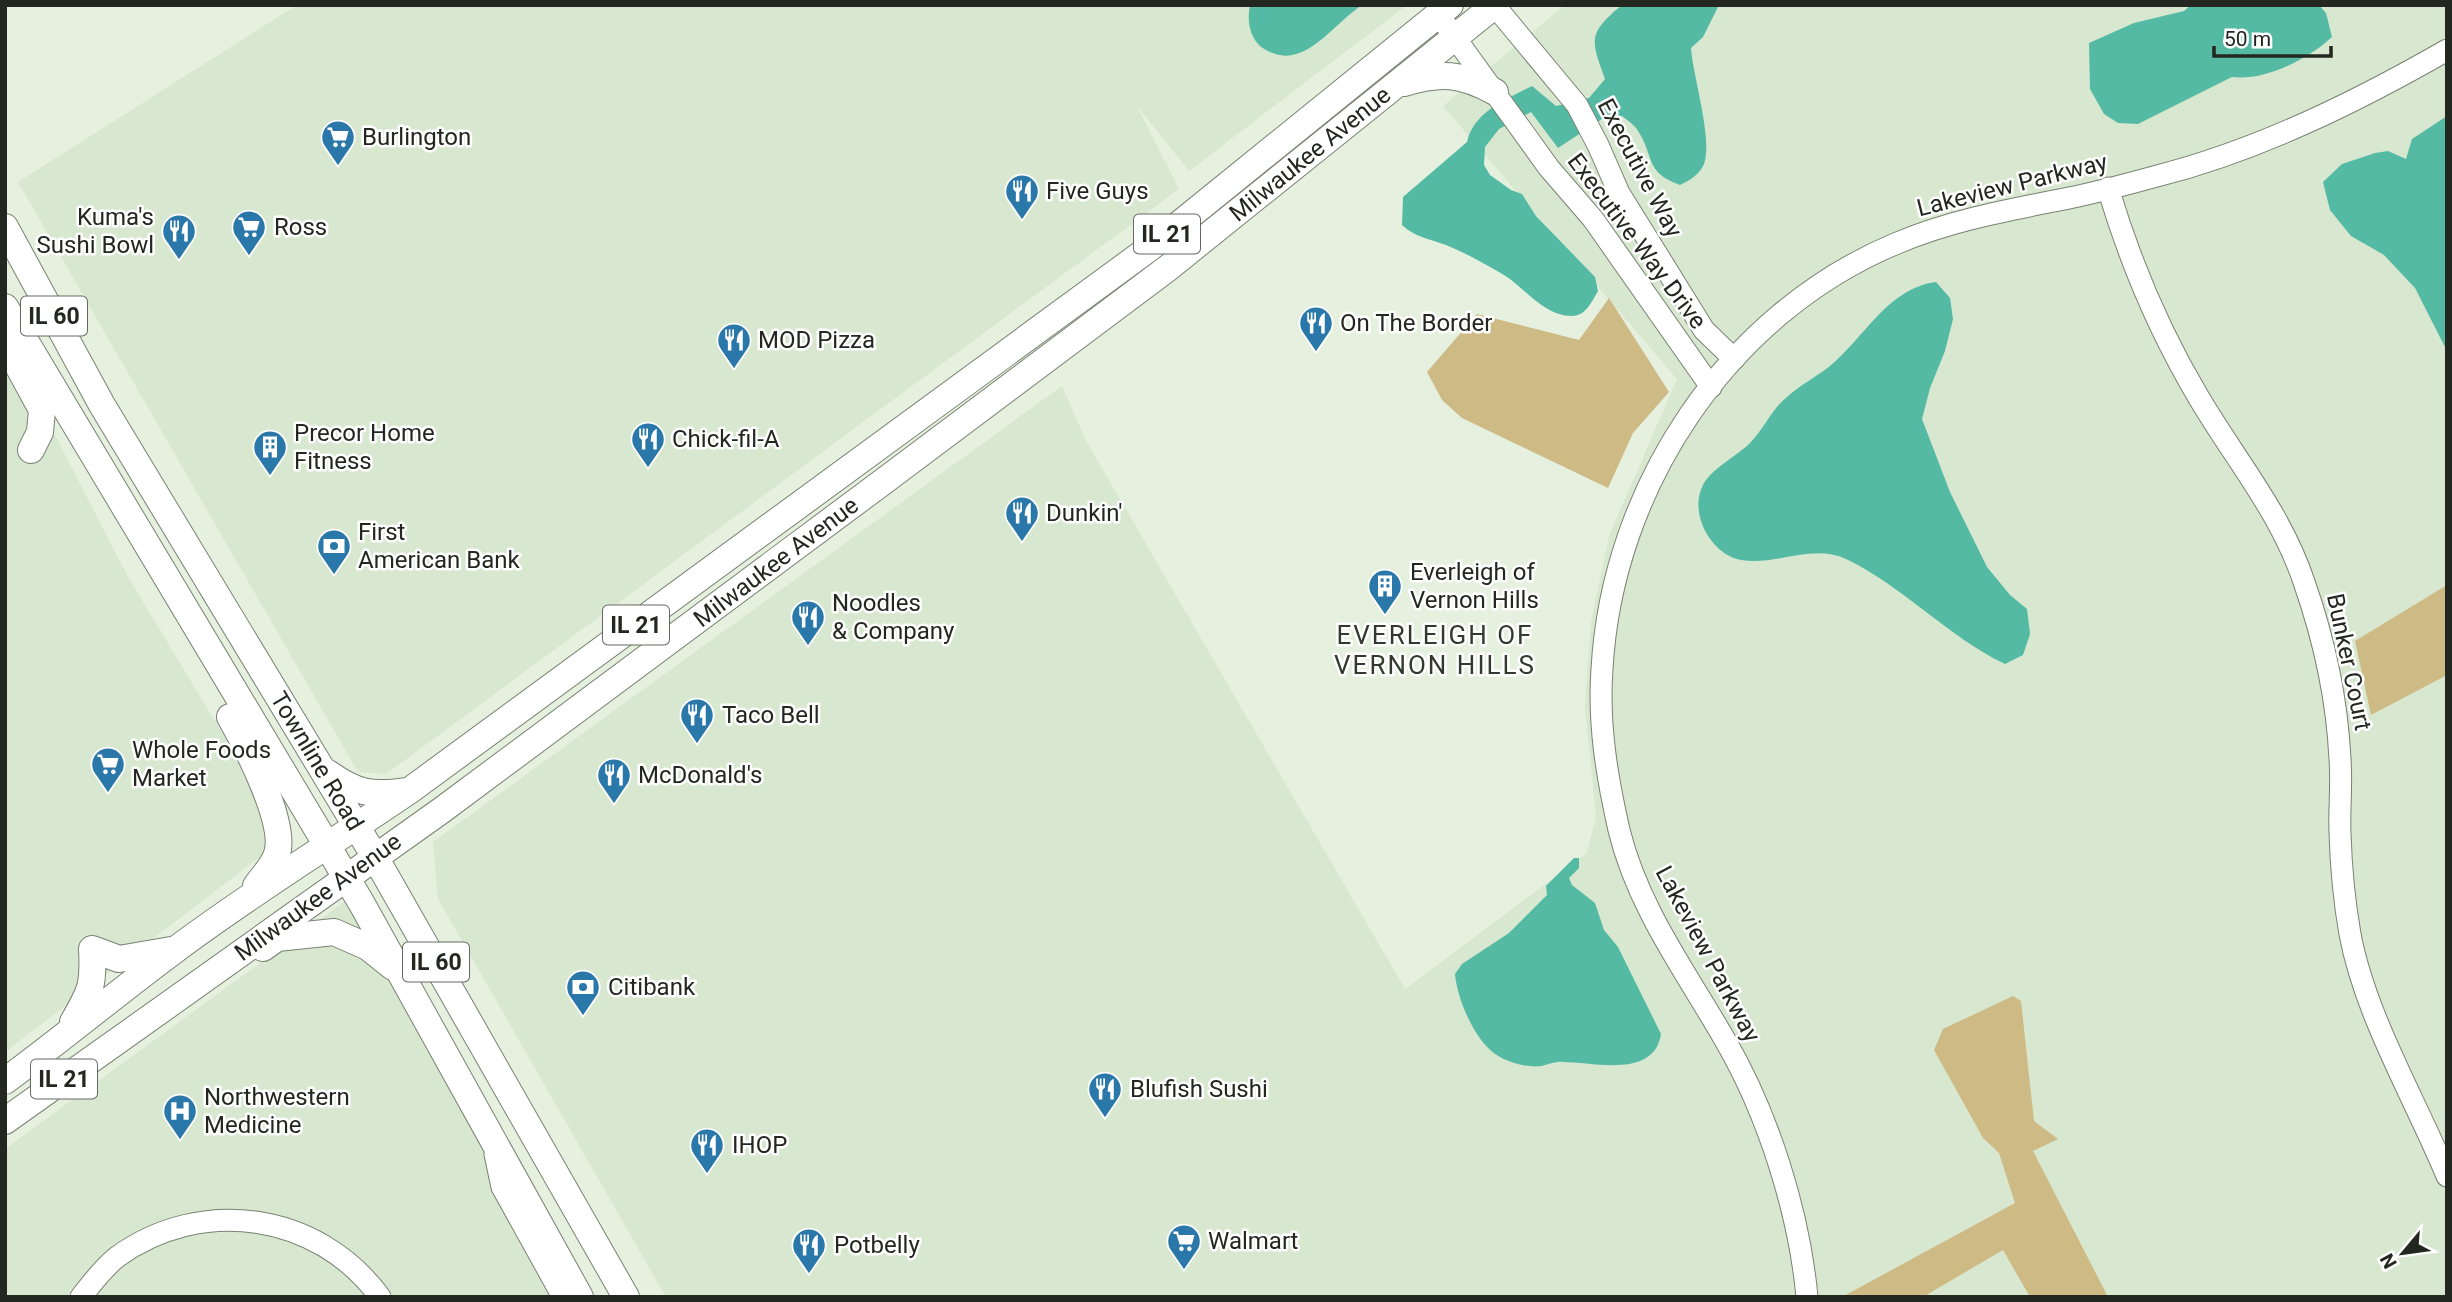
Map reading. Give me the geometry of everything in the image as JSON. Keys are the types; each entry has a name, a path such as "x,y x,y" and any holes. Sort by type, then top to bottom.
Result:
{"main road":[{"name":"Milwaukee Avenue","path":"5,1121 124,1038 605,689 1168,268 1495,5"},
{"name":"Milwaukee Avenue","path":"9,1076 175,950 247,898 356,828 409,790 1152,247 1444,10"},
{"path":"1396,85 1429,76 1453,75 1476,81 1497,94"},
{"name":"Townline Road","path":"5,227 102,405 375,857 625,1297"},
{"name":"Townline Road","path":"5,307 402,975 580,1297"},
{"path":"5,342 42,410 40,432 31,450"},
{"path":"95,461 104,505 244,741 277,822 278,853 247,898"},
{"path":"323,770 349,788 378,795 409,790"},
{"path":"124,1038 277,938 334,932 368,947 402,975"},
{"path":"67,1033 91,991 92,948 119,959 175,950"}],"street":[{"name":"Executive Way","path":"1495,5 1577,105 1619,193 1704,330 1734,359"},
{"path":"1444,10 1455,37 1497,94"},
{"name":"Lakeview Parkway","path":"1807,1297 1789,1201 1770,1139 1743,1074 1644,901 1621,837 1605,760 1601,726 1601,673 1605,635 1618,569 1631,526 1650,481 1673,438 1734,359 1770,324 1832,277 1890,246 1943,225 2162,175 2269,138 2367,94 2447,50"},
{"name":"Executive Way Drive","path":"1497,94 1549,168 1593,219 1711,387"},
{"name":"Bunker Court","path":"2108,188 2139,279 2163,333 2200,399 2257,486 2288,542 2303,579 2322,636 2336,705 2341,760 2340,832 2343,885 2351,937 2375,1016 2447,1176"},
{"path":"492,1138 502,1187 563,1297"},
{"path":"81,1297 116,1259 141,1242 168,1231 209,1220 219,1220 262,1222 307,1237 345,1259 380,1297"}],"shaded area":[{"path":"297,5 1407,5 1189,171 1137,106 1179,189 386,774 358,772 18,182"},
{"path":"1565,5 2447,5 2447,1297 666,1297 438,899 433,842 1062,386 1085,439 1405,989 1587,853 1596,816 1585,707 1591,622 1609,536 1677,379 1443,106"},
{"path":"1609,298 1669,392 1633,433 1608,488 1462,418 1442,400 1427,372 1477,314 1579,340"},
{"path":"5,338 128,577 274,819 266,852 5,1052"},
{"path":"2447,585 2447,675 2371,715 2355,641"},
{"path":"348,899 570,1297 5,1297 5,1149"},
{"path":"2013,996 2021,1001 2034,1121 2058,1139 2033,1151 2108,1297 2030,1297 2003,1250 1923,1297 1842,1297 2015,1203 1999,1153 1983,1138 1934,1050 1943,1029"}],"water":[{"path":"1250,5 1362,5 1315,45 1289,55 1275,54 1256,42 1250,27"},
{"path":"1622,5 1719,5 1703,37 1691,48 1706,139 1704,164 1694,177 1680,185 1669,180 1655,169 1637,129 1622,116 1602,119 1558,148 1531,112 1499,129 1485,147 1484,165 1490,175 1511,190 1522,194 1536,216 1595,277 1598,291 1588,307 1581,314 1562,315 1544,306 1512,280 1483,263 1407,229 1402,225 1403,197 1467,142 1471,131 1484,114 1512,96 1532,86 1556,106 1589,98 1605,79 1595,38 1603,23"},
{"path":"2191,5 2319,5 2326,13 2332,37 2286,67 2259,76 2232,77 2138,124 2118,123 2104,114 2090,89 2089,43 2134,23 2184,11"},
{"path":"2447,116 2447,351 2415,288 2384,255 2351,236 2330,210 2323,182 2342,164 2375,153 2388,151 2406,159 2412,139"},
{"path":"1936,282 1950,298 1953,319 1922,419 1950,492 1987,567 2010,595 2027,609 2030,634 2023,655 2005,664 1964,640 1887,583 1846,559 1820,553 1768,560 1741,560 1730,557 1712,542 1701,520 1699,496 1707,479 1750,443 1781,402 1830,366 1890,304 1919,286"},
{"path":"1574,858 1579,858 1579,868 1569,878 1572,885 1595,903 1604,930 1618,947 1661,1034 1656,1048 1635,1063 1606,1065 1560,1062 1526,1066 1509,1061 1491,1051 1483,1042 1469,1020 1460,996 1455,974 1462,964 1509,933 1547,895 1546,886"}],"place":[{"name":"Burlington","path":"338,167"},
{"name":"Five Guys","path":"1022,221"},
{"name":"Ross","path":"249,257"},
{"name":"Kuma's Sushi Bowl","path":"179,261"},
{"name":"On The Border","path":"1316,353"},
{"name":"MOD Pizza","path":"734,370"},
{"name":"Chick-fil-A","path":"648,469"},
{"name":"Precor Home Fitness","path":"270,477"},
{"name":"Dunkin'","path":"1022,543"},
{"name":"First American Bank","path":"334,576"},
{"name":"Everleigh of Vernon Hills","path":"1385,616"},
{"name":"Noodles & Company","path":"808,647"},
{"name":"Taco Bell","path":"697,745"},
{"name":"Whole Foods Market","path":"108,794"},
{"name":"McDonald's","path":"614,805"},
{"name":"Citibank","path":"583,1017"},
{"name":"Blufish Sushi","path":"1105,1119"},
{"name":"Northwestern Medicine","path":"180,1141"},
{"name":"IHOP","path":"707,1175"},
{"name":"Walmart","path":"1184,1271"},
{"name":"Potbelly","path":"809,1275"}],"district":[{"name":"EVERLEIGH OF VERNON HILLS","path":"1435,650"}]}
